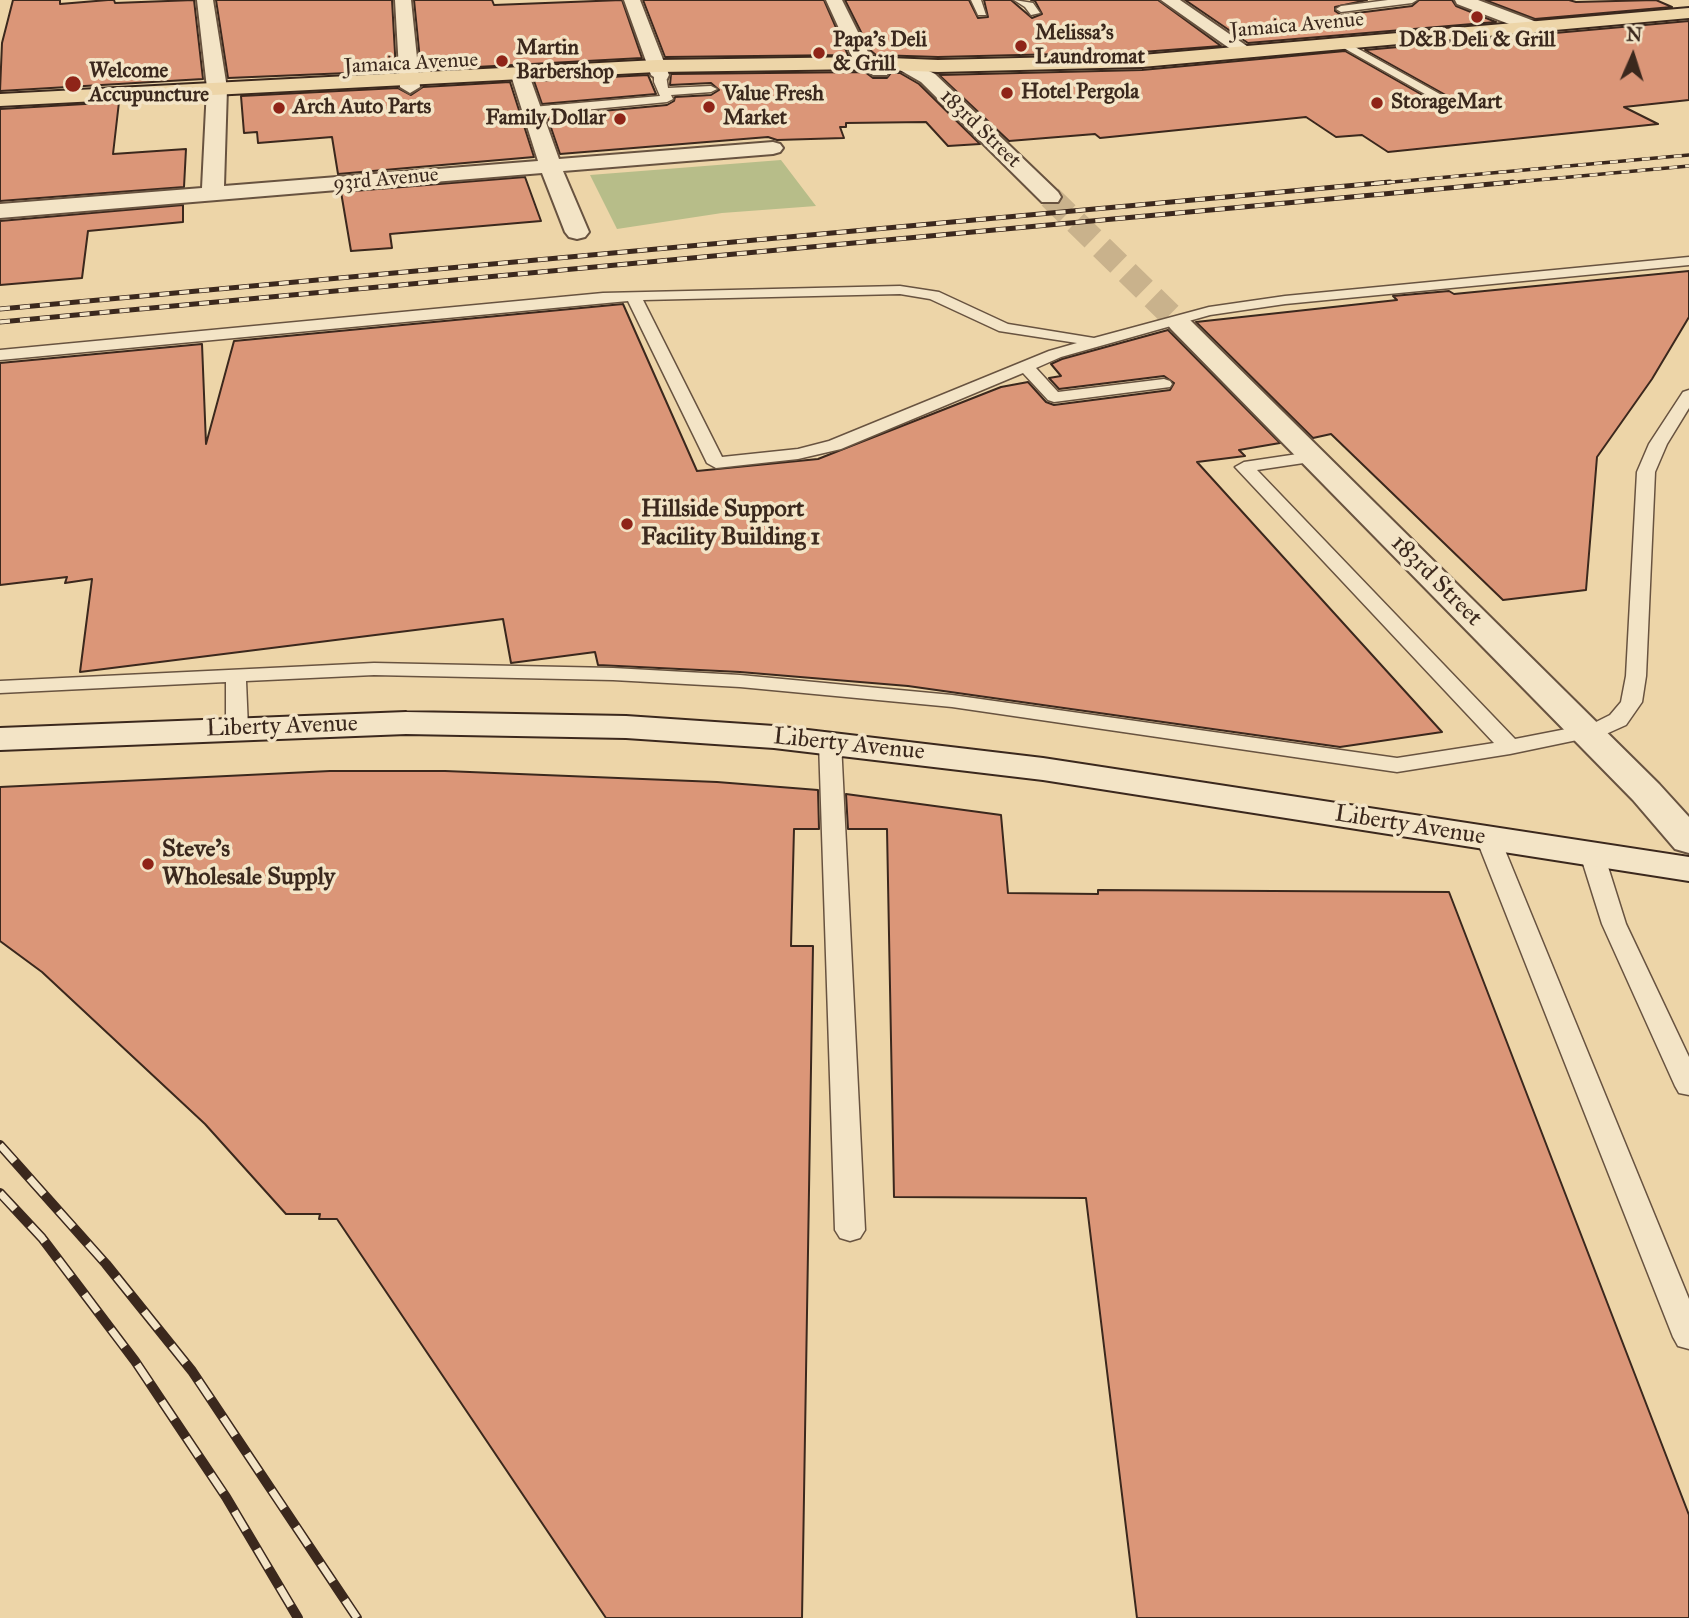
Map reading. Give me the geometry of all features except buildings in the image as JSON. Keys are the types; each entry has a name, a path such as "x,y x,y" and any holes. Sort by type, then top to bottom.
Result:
{"main road":[{"name":"Jamaica Avenue","path":"0,100 520,77 660,78 873,67 1119,62 1244,50 1346,45 1689,13"},
{"name":"Jamaica Avenue","path":"0,109 217,92"}],"street":[{"path":"205,0 217,92 213,194"},
{"path":"403,0 410,82"},
{"path":"632,0 660,78"},
{"path":"834,0 860,55 873,67"},
{"path":"1168,0 1244,50"},
{"path":"1464,0 1536,28"},
{"name":"183rd Street","path":"907,66 928,78 1050,197"},
{"path":"520,77 577,232"},
{"name":"93rd Avenue","path":"0,211 773,148"},
{"name":"183rd Street","path":"1180,324 1587,732 1689,863"},
{"name":"Liberty Avenue","path":"0,739 406,723 520,724 706,732 830,742 1043,769 1592,854 1689,863"}],"lane":[{"path":"976,0 982,13"},
{"path":"1019,0 1029,5 1035,13"},
{"path":"1341,9 1412,0"},
{"path":"1346,45 1443,100"},
{"path":"660,78 711,89"},
{"path":"532,111 667,99 660,78"},
{"path":"634,296 716,463 798,454 835,444 1026,366 1096,341 1184,316 1236,306 1689,261"},
{"path":"0,355 634,296 923,291 1004,328 1096,341"},
{"path":"1026,366 1054,397 1164,384"},
{"path":"0,687 424,669 613,674 740,681 887,694 1010,709 1397,765 1510,747 1587,732 1618,720 1627,709 1634,693 1646,471 1658,444 1689,395"},
{"path":"1311,457 1244,467 1510,747"},
{"path":"236,676 237,728"},
{"path":"830,742 850,1230"},
{"path":"1488,838 1689,1337"},
{"path":"1592,854 1614,924 1689,1086"}],"green space":[{"path":"781,160 816,206 722,213 617,229 590,175"}],"tunnel":[{"path":"1050,197 1180,324"}],"railway":[{"path":"1371,184 1689,155"},
{"path":"1494,184 1689,166"},
{"path":"0,309 1390,182"},
{"path":"0,322 1513,182"},
{"path":"0,1145 106,1264 192,1371 357,1618"},
{"path":"0,1193 42,1238 135,1361 226,1497 298,1618"}],"place":[{"name":"D&B Deli & Grill","path":"1477,17"},
{"name":"Melissa's Laundromat","path":"1021,46"},
{"name":"Papa's Deli & Grill","path":"819,53"},
{"name":"Martin Barbershop","path":"502,61"},
{"name":"Welcome Accupuncture","path":"73,84"},
{"name":"Hotel Pergola","path":"1007,93"},
{"name":"StorageMart","path":"1377,103"},
{"name":"Value Fresh Market","path":"709,107"},
{"name":"Arch Auto Parts","path":"279,108"},
{"name":"Family Dollar","path":"620,119"},
{"name":"Hillside Support Facility Building 1","path":"627,524"},
{"name":"Steve's Wholesale Supply","path":"148,864"}]}
